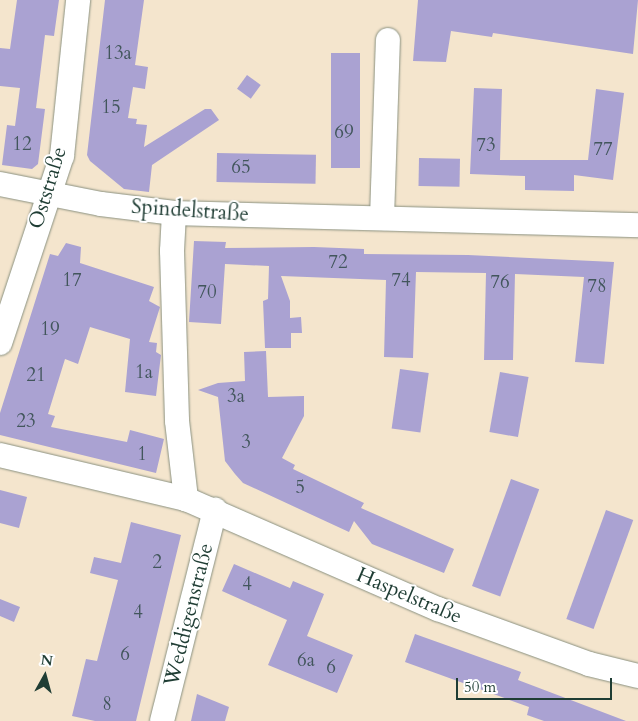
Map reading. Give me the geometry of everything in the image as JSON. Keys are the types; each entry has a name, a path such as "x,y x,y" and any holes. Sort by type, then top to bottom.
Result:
{"street":[{"name":"Oststraße","path":"0,343 20,275 62,156 78,0"},
{"path":"382,218 388,40"},
{"name":"Spindelstraße","path":"0,184 50,194 174,213 638,225"},
{"path":"174,213 172,251 177,421 186,498"},
{"name":"Haspelstraße","path":"0,455 186,498 438,609 589,664 638,676"},
{"name":"Weddigenstraße","path":"162,721 215,510"}],"building":[{"path":"17,0 59,0 54,36 45,35 36,108 45,109 38,164 32,169 2,165 7,125 15,126 20,88 0,86 0,48 10,49"},
{"path":"105,0 144,0 135,65 148,67 145,89 133,87 128,118 137,119 136,124 147,125 144,147 205,109 211,109 219,120 152,165 149,192 124,189 90,161 87,155"},
{"path":"418,0 638,0 633,54 493,33 492,37 451,31 446,62 413,61"},
{"path":"331,53 360,53 360,168 331,168"},
{"path":"247,75 261,85 251,99 237,89"},
{"path":"474,88 502,89 500,160 588,160 596,89 624,93 613,180 574,175 574,191 525,190 525,176 470,174"},
{"path":"217,153 316,155 315,184 216,182"},
{"path":"419,158 460,159 460,187 419,186"},
{"path":"194,241 226,242 225,248 314,247 364,249 364,254 468,255 614,262 604,364 575,362 584,277 515,274 513,360 484,360 486,273 416,272 413,358 384,357 386,280 281,276 290,301 290,318 301,317 302,333 291,333 291,348 265,348 263,301 268,299 269,266 225,264 221,324 189,322"},
{"path":"66,243 81,247 80,263 154,287 149,301 160,307 149,342 157,343 156,352 161,355 156,396 125,392 130,339 90,327 78,364 65,359 48,414 55,416 51,427 127,442 130,430 164,439 156,473 0,435 0,413 50,254 58,256"},
{"path":"266,351 268,397 304,396 304,416 282,458 295,465 293,469 364,503 361,508 454,549 444,573 372,544 354,521 349,532 243,483 235,474 225,461 218,397 198,390 218,383 245,381 244,352"},
{"path":"400,369 429,373 420,432 392,428"},
{"path":"500,372 529,377 518,437 489,432"},
{"path":"511,479 539,489 500,596 472,586"},
{"path":"0,490 27,497 19,528 0,523"},
{"path":"606,510 633,520 594,629 566,619"},
{"path":"131,522 181,535 136,721 95,721 72,716 86,659 97,661 118,580 90,573 94,557 121,563"},
{"path":"234,564 290,588 293,581 324,594 307,636 353,655 337,693 268,665 287,620 222,591"},
{"path":"0,599 20,607 14,622 0,616"},
{"path":"415,634 521,672 518,680 626,721 544,721 527,715 529,707 405,662"},
{"path":"197,694 229,707 225,721 191,721"}]}
